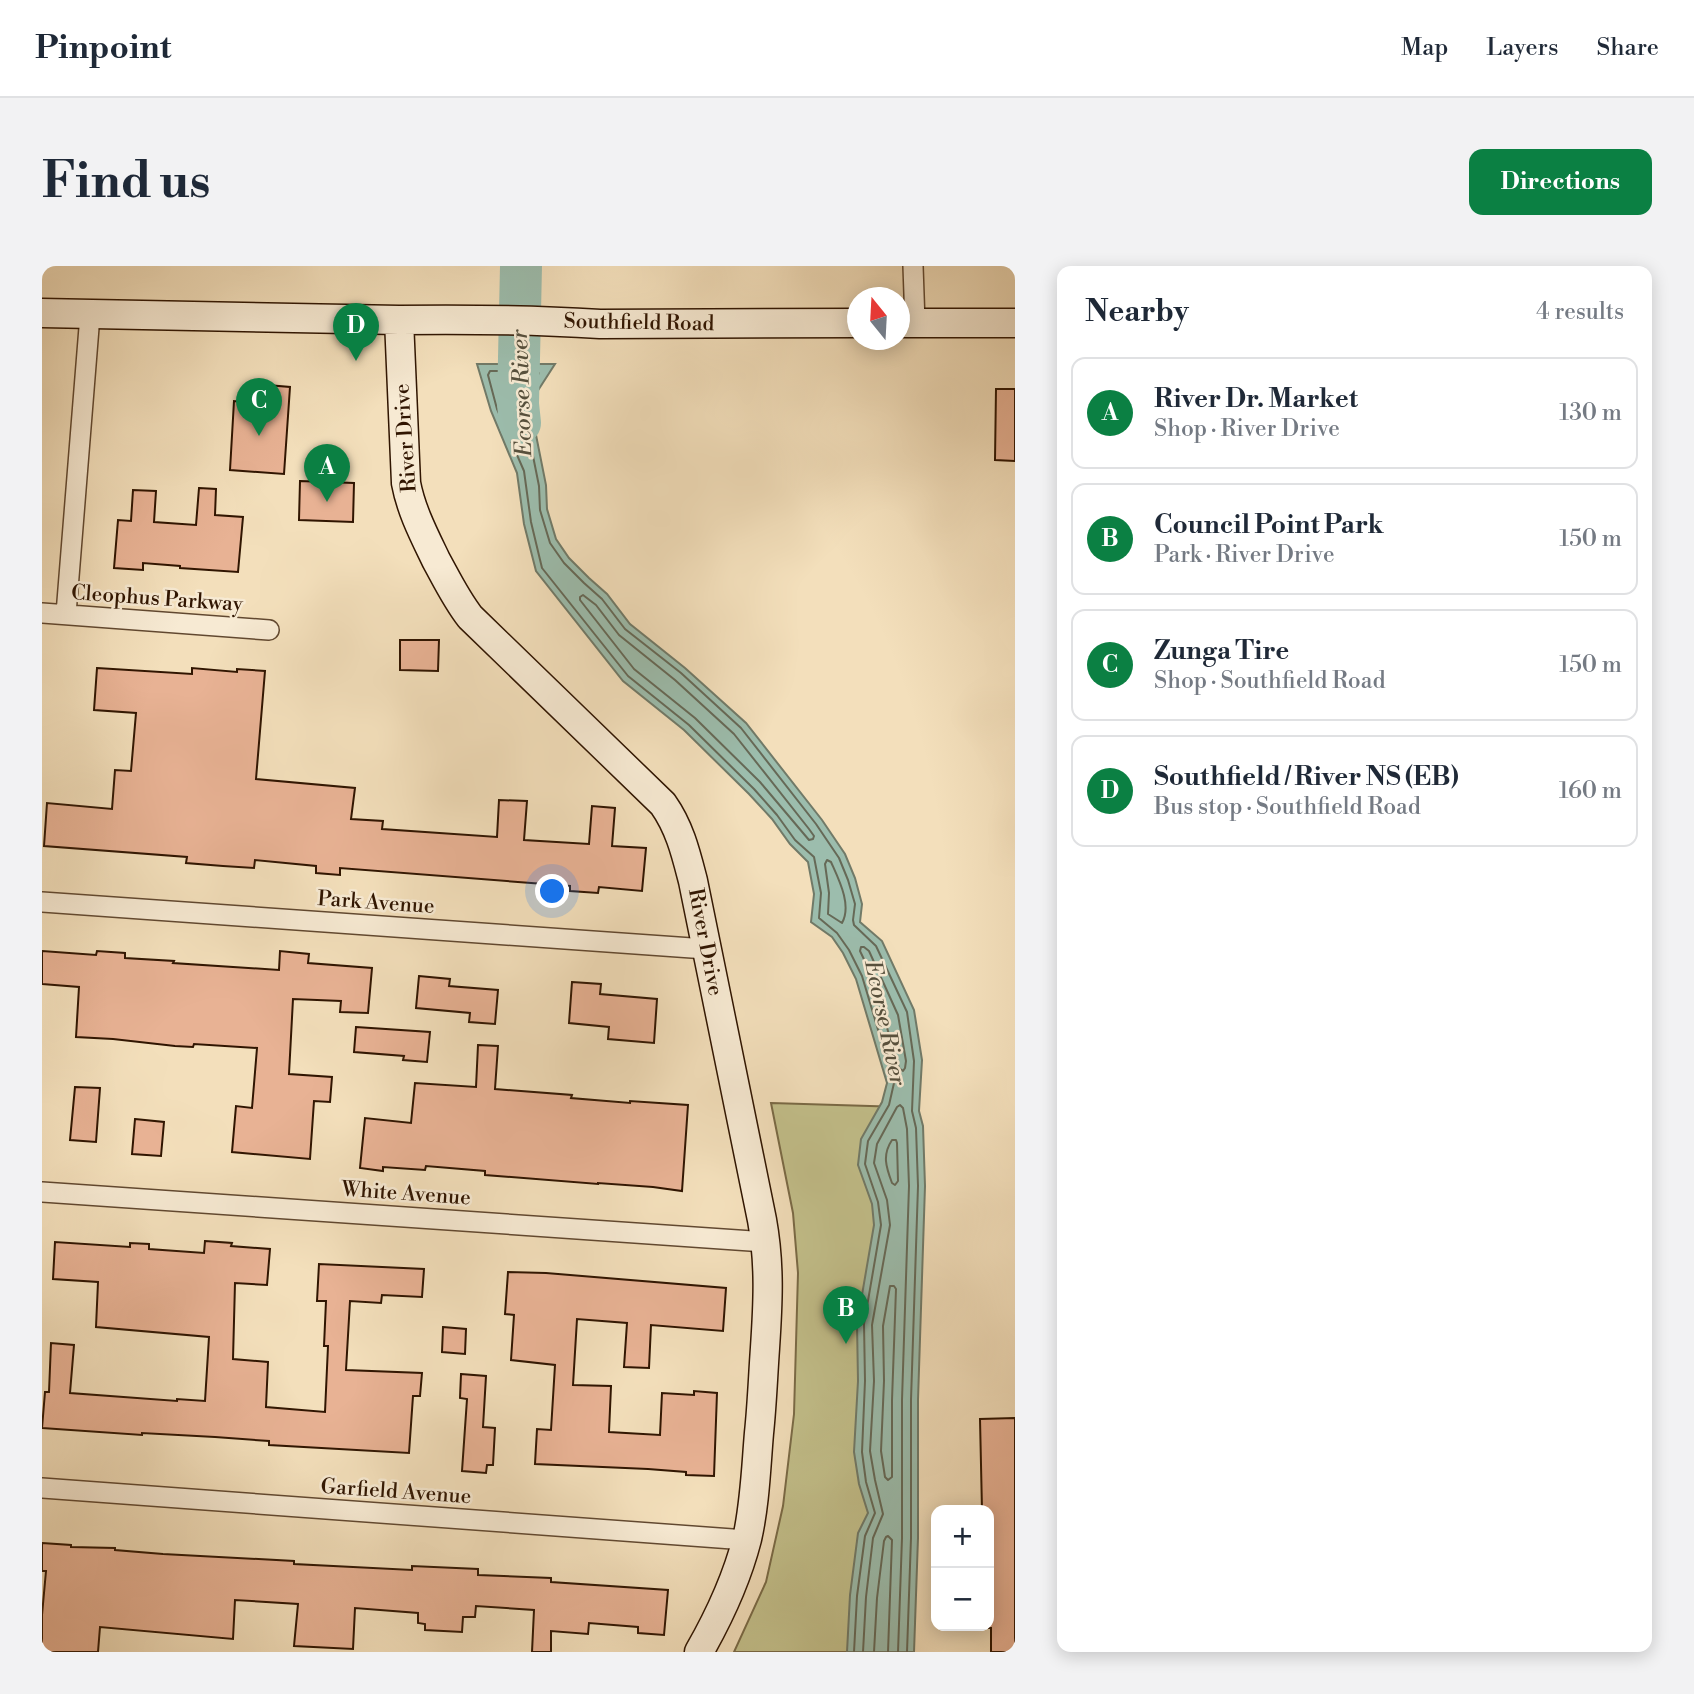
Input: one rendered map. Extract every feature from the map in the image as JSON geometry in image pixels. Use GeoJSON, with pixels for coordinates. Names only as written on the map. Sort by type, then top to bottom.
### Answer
{"type":"FeatureCollection","features":[{"type":"Feature","properties":{"kind":"street"},"geometry":{"type":"LineString","coordinates":[[910,294],[913,266]]}},
{"type":"Feature","properties":{"kind":"street","name":"Southfield Road"},"geometry":{"type":"LineString","coordinates":[[42,313],[600,324],[847,323]]}},
{"type":"Feature","properties":{"kind":"street"},"geometry":{"type":"LineString","coordinates":[[65,614],[90,315]]}},
{"type":"Feature","properties":{"kind":"street","name":"River Drive"},"geometry":{"type":"LineString","coordinates":[[399,320],[406,483],[425,538],[457,600],[470,617],[663,804],[673,818],[687,858],[766,1242],[769,1287],[761,1412],[752,1507],[746,1540],[734,1580],[699,1652]]}},
{"type":"Feature","properties":{"kind":"street"},"geometry":{"type":"LineString","coordinates":[[910,323],[1015,323]]}},
{"type":"Feature","properties":{"kind":"street","name":"Cleophus Parkway"},"geometry":{"type":"LineString","coordinates":[[42,613],[269,630]]}},
{"type":"Feature","properties":{"kind":"street","name":"Park Avenue"},"geometry":{"type":"LineString","coordinates":[[42,902],[706,949]]}},
{"type":"Feature","properties":{"kind":"street","name":"White Avenue"},"geometry":{"type":"LineString","coordinates":[[42,1192],[766,1242]]}},
{"type":"Feature","properties":{"kind":"street","name":"Garfield Avenue"},"geometry":{"type":"LineString","coordinates":[[42,1488],[746,1540]]}},
{"type":"Feature","properties":{"kind":"shaded area"},"geometry":{"type":"Polygon","coordinates":[[[771,1103],[902,1107],[888,1652],[734,1652],[766,1582],[783,1506],[794,1414],[798,1273],[793,1213],[771,1103]]]}},
{"type":"Feature","properties":{"kind":"water"},"geometry":{"type":"Polygon","coordinates":[[[477,364],[555,364],[537,392],[535,430],[546,485],[547,509],[556,539],[569,558],[607,594],[630,624],[685,668],[746,723],[822,820],[845,854],[855,878],[862,904],[860,922],[882,941],[914,1010],[922,1060],[919,1111],[923,1126],[925,1186],[914,1652],[847,1652],[850,1595],[858,1533],[868,1513],[859,1484],[854,1452],[858,1381],[857,1324],[874,1225],[872,1204],[858,1165],[861,1139],[882,1102],[887,1083],[856,979],[832,937],[811,922],[814,894],[808,862],[749,794],[684,730],[623,681],[536,571],[524,524],[517,473],[491,411],[477,364]]]}},
{"type":"Feature","properties":{"kind":"building"},"geometry":{"type":"Polygon","coordinates":[[[255,384],[290,387],[284,474],[230,470],[234,401],[253,403],[255,384]]]}},
{"type":"Feature","properties":{"kind":"building"},"geometry":{"type":"Polygon","coordinates":[[[996,389],[1015,389],[1015,461],[995,460],[996,389]]]}},
{"type":"Feature","properties":{"kind":"building"},"geometry":{"type":"Polygon","coordinates":[[[300,481],[354,483],[353,522],[299,520],[300,481]]]}},
{"type":"Feature","properties":{"kind":"building"},"geometry":{"type":"Polygon","coordinates":[[[199,488],[216,489],[215,515],[243,517],[238,572],[143,563],[143,570],[114,568],[118,520],[131,521],[133,490],[156,491],[154,522],[196,525],[199,488]]]}},
{"type":"Feature","properties":{"kind":"building"},"geometry":{"type":"Polygon","coordinates":[[[400,640],[439,640],[438,671],[400,670],[400,640]]]}},
{"type":"Feature","properties":{"kind":"building"},"geometry":{"type":"Polygon","coordinates":[[[97,668],[192,674],[192,668],[237,672],[237,669],[265,671],[256,779],[355,788],[351,819],[383,821],[382,829],[497,837],[499,800],[527,801],[524,840],[589,844],[592,806],[615,808],[612,846],[646,848],[642,891],[599,887],[598,893],[570,891],[570,886],[340,868],[340,875],[316,873],[316,866],[255,860],[254,868],[223,866],[186,863],[187,857],[44,846],[47,803],[112,809],[115,770],[131,771],[136,713],[94,710],[97,668]]]}},
{"type":"Feature","properties":{"kind":"building"},"geometry":{"type":"Polygon","coordinates":[[[42,951],[96,955],[97,951],[125,953],[125,958],[279,970],[280,951],[309,954],[308,963],[372,968],[368,1013],[340,1012],[341,1001],[293,999],[289,1074],[332,1077],[330,1102],[314,1101],[310,1159],[232,1152],[236,1106],[252,1108],[257,1048],[194,1044],[193,1047],[175,1046],[76,1037],[79,987],[42,984],[42,951]]]}},
{"type":"Feature","properties":{"kind":"building"},"geometry":{"type":"Polygon","coordinates":[[[419,976],[450,979],[449,986],[498,990],[495,1024],[469,1022],[470,1013],[416,1008],[419,976]]]}},
{"type":"Feature","properties":{"kind":"building"},"geometry":{"type":"Polygon","coordinates":[[[572,982],[601,984],[600,994],[657,999],[654,1043],[608,1039],[609,1027],[569,1023],[572,982]]]}},
{"type":"Feature","properties":{"kind":"building"},"geometry":{"type":"Polygon","coordinates":[[[356,1027],[430,1032],[427,1062],[403,1060],[404,1056],[354,1052],[356,1027]]]}},
{"type":"Feature","properties":{"kind":"building"},"geometry":{"type":"Polygon","coordinates":[[[478,1045],[498,1046],[495,1089],[630,1103],[688,1105],[682,1191],[485,1175],[485,1171],[426,1166],[425,1170],[383,1167],[383,1171],[360,1168],[365,1118],[411,1123],[415,1083],[476,1087],[478,1045]]]}},
{"type":"Feature","properties":{"kind":"building"},"geometry":{"type":"Polygon","coordinates":[[[75,1087],[100,1088],[96,1142],[70,1140],[75,1087]]]}},
{"type":"Feature","properties":{"kind":"building"},"geometry":{"type":"Polygon","coordinates":[[[135,1119],[164,1122],[161,1156],[132,1154],[135,1119]]]}},
{"type":"Feature","properties":{"kind":"building"},"geometry":{"type":"Polygon","coordinates":[[[205,1241],[270,1249],[267,1285],[235,1283],[233,1359],[268,1362],[266,1407],[325,1412],[328,1346],[324,1346],[326,1301],[317,1301],[319,1264],[424,1269],[422,1297],[382,1295],[381,1303],[350,1301],[346,1370],[422,1373],[420,1396],[413,1396],[409,1453],[269,1445],[269,1441],[215,1437],[42,1428],[45,1392],[49,1392],[51,1343],[74,1345],[70,1393],[205,1401],[209,1337],[96,1327],[98,1282],[53,1279],[55,1242],[130,1247],[130,1243],[149,1244],[149,1249],[204,1253],[205,1241]]]}},
{"type":"Feature","properties":{"kind":"building"},"geometry":{"type":"Polygon","coordinates":[[[508,1272],[726,1288],[723,1331],[651,1325],[649,1368],[624,1367],[627,1323],[577,1319],[573,1385],[611,1386],[609,1432],[660,1435],[662,1393],[717,1393],[714,1476],[648,1469],[535,1464],[537,1429],[551,1430],[555,1365],[511,1360],[514,1315],[505,1314],[508,1272]]]}},
{"type":"Feature","properties":{"kind":"building"},"geometry":{"type":"Polygon","coordinates":[[[443,1327],[466,1329],[465,1354],[442,1352],[443,1327]]]}},
{"type":"Feature","properties":{"kind":"building"},"geometry":{"type":"Polygon","coordinates":[[[461,1374],[486,1376],[483,1427],[495,1428],[493,1465],[487,1465],[486,1473],[462,1471],[467,1399],[460,1398],[461,1374]]]}},
{"type":"Feature","properties":{"kind":"building"},"geometry":{"type":"Polygon","coordinates":[[[1015,1418],[1015,1652],[991,1652],[991,1631],[994,1631],[994,1505],[982,1505],[980,1419],[1015,1418]]]}},
{"type":"Feature","properties":{"kind":"building"},"geometry":{"type":"Polygon","coordinates":[[[42,1543],[163,1554],[294,1561],[294,1564],[412,1570],[412,1566],[478,1569],[478,1575],[551,1578],[551,1582],[668,1590],[664,1635],[638,1633],[638,1627],[589,1623],[588,1634],[551,1631],[551,1652],[532,1652],[534,1610],[476,1606],[475,1617],[463,1617],[462,1632],[425,1630],[425,1624],[418,1623],[418,1613],[355,1608],[353,1649],[294,1646],[298,1604],[235,1600],[233,1639],[100,1627],[98,1652],[42,1652],[46,1571],[42,1571],[42,1543]]]}},
{"type":"Feature","properties":{"kind":"waterway","name":"Ecorse River"},"geometry":{"type":"LineString","coordinates":[[520,423],[518,404],[521,266]]}},
{"type":"Feature","properties":{"kind":"place","name":"Southfield / River NS (EB)"},"geometry":{"type":"Point","coordinates":[356,361]}},
{"type":"Feature","properties":{"kind":"place","name":"Zunga Tire"},"geometry":{"type":"Point","coordinates":[259,436]}},
{"type":"Feature","properties":{"kind":"place","name":"River Dr. Market"},"geometry":{"type":"Point","coordinates":[327,502]}},
{"type":"Feature","properties":{"kind":"place","name":"Council Point Park"},"geometry":{"type":"Point","coordinates":[846,1344]}}]}
